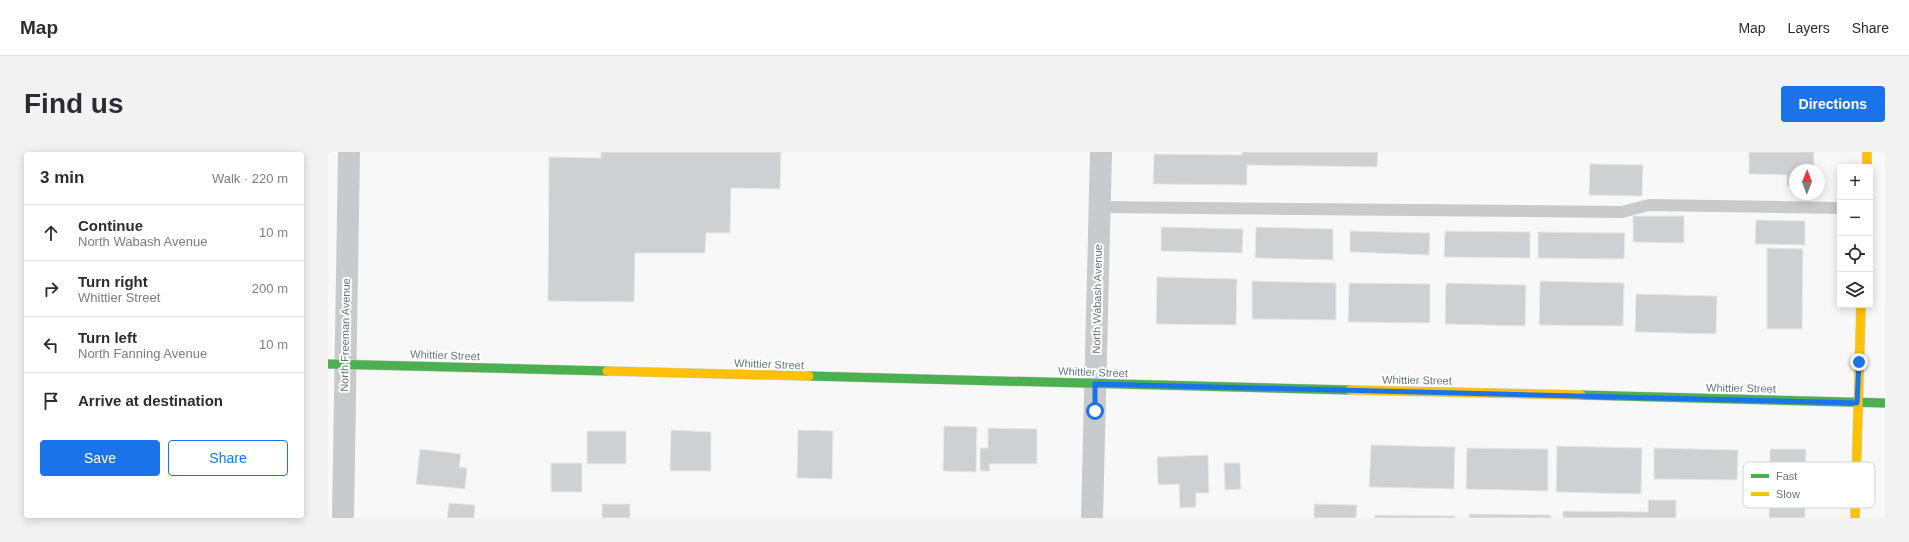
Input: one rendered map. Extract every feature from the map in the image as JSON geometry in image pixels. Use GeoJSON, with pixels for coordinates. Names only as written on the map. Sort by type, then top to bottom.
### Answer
{"type":"FeatureCollection","features":[{"type":"Feature","properties":{"kind":"street","name":"North Freeman Avenue"},"geometry":{"type":"LineString","coordinates":[[342,518],[337,364],[349,152]]}},
{"type":"Feature","properties":{"kind":"street","name":"North Wabash Avenue"},"geometry":{"type":"LineString","coordinates":[[1092,518],[1101,152]]}},
{"type":"Feature","properties":{"kind":"street"},"geometry":{"type":"LineString","coordinates":[[1867,152],[1867,164]]}},
{"type":"Feature","properties":{"kind":"street"},"geometry":{"type":"LineString","coordinates":[[1856,462],[1861,308]]}},
{"type":"Feature","properties":{"kind":"street","name":"Whittier Street"},"geometry":{"type":"LineString","coordinates":[[337,364],[1885,403]]}},
{"type":"Feature","properties":{"kind":"street"},"geometry":{"type":"LineString","coordinates":[[1855,508],[1855,518]]}},
{"type":"Feature","properties":{"kind":"lane"},"geometry":{"type":"LineString","coordinates":[[1099,207],[1622,212],[1649,205],[1837,208]]}},
{"type":"Feature","properties":{"kind":"building"},"geometry":{"type":"Polygon","coordinates":[[[601,152],[781,152],[780,189],[731,188],[730,233],[706,233],[705,253],[635,253],[634,302],[548,301],[549,157],[601,158],[601,152]]]}},
{"type":"Feature","properties":{"kind":"building"},"geometry":{"type":"Polygon","coordinates":[[[1242,152],[1378,152],[1377,167],[1247,165],[1247,185],[1153,184],[1154,154],[1242,155],[1242,152]]]}},
{"type":"Feature","properties":{"kind":"building"},"geometry":{"type":"Polygon","coordinates":[[[1749,152],[1814,152],[1814,164],[1789,164],[1789,186],[1787,186],[1787,175],[1749,174],[1749,152]]]}},
{"type":"Feature","properties":{"kind":"building"},"geometry":{"type":"Polygon","coordinates":[[[1590,164],[1643,165],[1642,196],[1589,195],[1590,164]]]}},
{"type":"Feature","properties":{"kind":"building"},"geometry":{"type":"Polygon","coordinates":[[[1633,216],[1684,216],[1684,243],[1633,242],[1633,216]]]}},
{"type":"Feature","properties":{"kind":"building"},"geometry":{"type":"Polygon","coordinates":[[[1756,220],[1805,221],[1805,245],[1755,244],[1756,220]]]}},
{"type":"Feature","properties":{"kind":"building"},"geometry":{"type":"Polygon","coordinates":[[[1161,227],[1243,229],[1242,253],[1161,251],[1161,227]]]}},
{"type":"Feature","properties":{"kind":"building"},"geometry":{"type":"Polygon","coordinates":[[[1256,227],[1333,229],[1333,260],[1255,258],[1256,227]]]}},
{"type":"Feature","properties":{"kind":"building"},"geometry":{"type":"Polygon","coordinates":[[[1350,231],[1430,233],[1429,255],[1350,252],[1350,231]]]}},
{"type":"Feature","properties":{"kind":"building"},"geometry":{"type":"Polygon","coordinates":[[[1445,231],[1530,232],[1530,258],[1444,257],[1445,231]]]}},
{"type":"Feature","properties":{"kind":"building"},"geometry":{"type":"Polygon","coordinates":[[[1538,232],[1625,233],[1624,259],[1538,258],[1538,232]]]}},
{"type":"Feature","properties":{"kind":"building"},"geometry":{"type":"Polygon","coordinates":[[[1767,248],[1803,249],[1802,329],[1767,329],[1767,248]]]}},
{"type":"Feature","properties":{"kind":"building"},"geometry":{"type":"Polygon","coordinates":[[[1157,277],[1237,279],[1236,325],[1156,324],[1157,277]]]}},
{"type":"Feature","properties":{"kind":"building"},"geometry":{"type":"Polygon","coordinates":[[[1252,281],[1336,283],[1336,320],[1252,319],[1252,281]]]}},
{"type":"Feature","properties":{"kind":"building"},"geometry":{"type":"Polygon","coordinates":[[[1540,281],[1624,283],[1623,326],[1539,325],[1540,281]]]}},
{"type":"Feature","properties":{"kind":"building"},"geometry":{"type":"Polygon","coordinates":[[[1349,283],[1430,284],[1430,323],[1348,322],[1349,283]]]}},
{"type":"Feature","properties":{"kind":"building"},"geometry":{"type":"Polygon","coordinates":[[[1446,283],[1526,285],[1525,326],[1445,324],[1446,283]]]}},
{"type":"Feature","properties":{"kind":"building"},"geometry":{"type":"Polygon","coordinates":[[[1636,294],[1717,296],[1716,334],[1635,332],[1636,294]]]}},
{"type":"Feature","properties":{"kind":"building"},"geometry":{"type":"Polygon","coordinates":[[[944,426],[977,427],[976,472],[943,471],[944,426]]]}},
{"type":"Feature","properties":{"kind":"building"},"geometry":{"type":"Polygon","coordinates":[[[988,428],[1037,429],[1037,464],[989,464],[990,471],[980,471],[980,448],[988,448],[988,428]]]}},
{"type":"Feature","properties":{"kind":"building"},"geometry":{"type":"Polygon","coordinates":[[[671,430],[711,432],[711,471],[670,471],[671,430]]]}},
{"type":"Feature","properties":{"kind":"building"},"geometry":{"type":"Polygon","coordinates":[[[798,430],[833,431],[832,479],[797,478],[798,430]]]}},
{"type":"Feature","properties":{"kind":"building"},"geometry":{"type":"Polygon","coordinates":[[[587,431],[626,431],[626,464],[587,464],[587,431]]]}},
{"type":"Feature","properties":{"kind":"building"},"geometry":{"type":"Polygon","coordinates":[[[1371,445],[1455,447],[1454,489],[1369,487],[1371,445]]]}},
{"type":"Feature","properties":{"kind":"building"},"geometry":{"type":"Polygon","coordinates":[[[1557,446],[1642,448],[1641,494],[1556,492],[1557,446]]]}},
{"type":"Feature","properties":{"kind":"building"},"geometry":{"type":"Polygon","coordinates":[[[1467,448],[1548,449],[1548,491],[1466,489],[1467,448]]]}},
{"type":"Feature","properties":{"kind":"building"},"geometry":{"type":"Polygon","coordinates":[[[1654,448],[1738,450],[1737,480],[1654,479],[1654,448]]]}},
{"type":"Feature","properties":{"kind":"building"},"geometry":{"type":"Polygon","coordinates":[[[420,449],[461,454],[459,467],[467,468],[465,489],[416,484],[420,449]]]}},
{"type":"Feature","properties":{"kind":"building"},"geometry":{"type":"Polygon","coordinates":[[[1770,449],[1806,449],[1806,462],[1770,462],[1770,449]]]}},
{"type":"Feature","properties":{"kind":"building"},"geometry":{"type":"Polygon","coordinates":[[[1208,455],[1209,493],[1196,493],[1196,507],[1180,508],[1179,484],[1158,485],[1157,457],[1208,455]]]}},
{"type":"Feature","properties":{"kind":"building"},"geometry":{"type":"Polygon","coordinates":[[[551,463],[582,463],[582,492],[551,492],[551,463]]]}},
{"type":"Feature","properties":{"kind":"building"},"geometry":{"type":"Polygon","coordinates":[[[1224,463],[1240,463],[1241,489],[1225,490],[1224,463]]]}},
{"type":"Feature","properties":{"kind":"building"},"geometry":{"type":"Polygon","coordinates":[[[1648,500],[1676,500],[1676,518],[1563,518],[1563,511],[1648,512],[1648,500]]]}},
{"type":"Feature","properties":{"kind":"building"},"geometry":{"type":"Polygon","coordinates":[[[449,503],[475,505],[474,518],[447,518],[449,503]]]}},
{"type":"Feature","properties":{"kind":"building"},"geometry":{"type":"Polygon","coordinates":[[[602,504],[630,504],[630,518],[602,518],[602,504]]]}},
{"type":"Feature","properties":{"kind":"building"},"geometry":{"type":"Polygon","coordinates":[[[1314,504],[1357,505],[1356,518],[1314,518],[1314,504]]]}},
{"type":"Feature","properties":{"kind":"building"},"geometry":{"type":"Polygon","coordinates":[[[1769,508],[1805,508],[1805,518],[1769,518],[1769,508]]]}},
{"type":"Feature","properties":{"kind":"building"},"geometry":{"type":"Polygon","coordinates":[[[1469,514],[1551,515],[1551,518],[1469,518],[1469,514]]]}},
{"type":"Feature","properties":{"kind":"building"},"geometry":{"type":"Polygon","coordinates":[[[1375,515],[1455,516],[1455,518],[1374,518],[1375,515]]]}},
{"type":"Feature","properties":{"kind":"traffic: fast"},"geometry":{"type":"LineString","coordinates":[[328,364],[607,371]]}},
{"type":"Feature","properties":{"kind":"traffic: fast"},"geometry":{"type":"LineString","coordinates":[[809,376],[1350,390]]}},
{"type":"Feature","properties":{"kind":"traffic: fast"},"geometry":{"type":"LineString","coordinates":[[1581,395],[1885,403]]}},
{"type":"Feature","properties":{"kind":"traffic: slow"},"geometry":{"type":"LineString","coordinates":[[1867,152],[1867,164]]}},
{"type":"Feature","properties":{"kind":"traffic: slow"},"geometry":{"type":"LineString","coordinates":[[1857,462],[1861,308]]}},
{"type":"Feature","properties":{"kind":"traffic: slow"},"geometry":{"type":"LineString","coordinates":[[607,371],[809,376]]}},
{"type":"Feature","properties":{"kind":"traffic: slow"},"geometry":{"type":"LineString","coordinates":[[1350,390],[1581,395]]}},
{"type":"Feature","properties":{"kind":"traffic: slow"},"geometry":{"type":"LineString","coordinates":[[1855,508],[1855,518]]}},
{"type":"Feature","properties":{"kind":"route"},"geometry":{"type":"LineString","coordinates":[[1095,411],[1095,384],[1857,403],[1859,362]]}}]}
